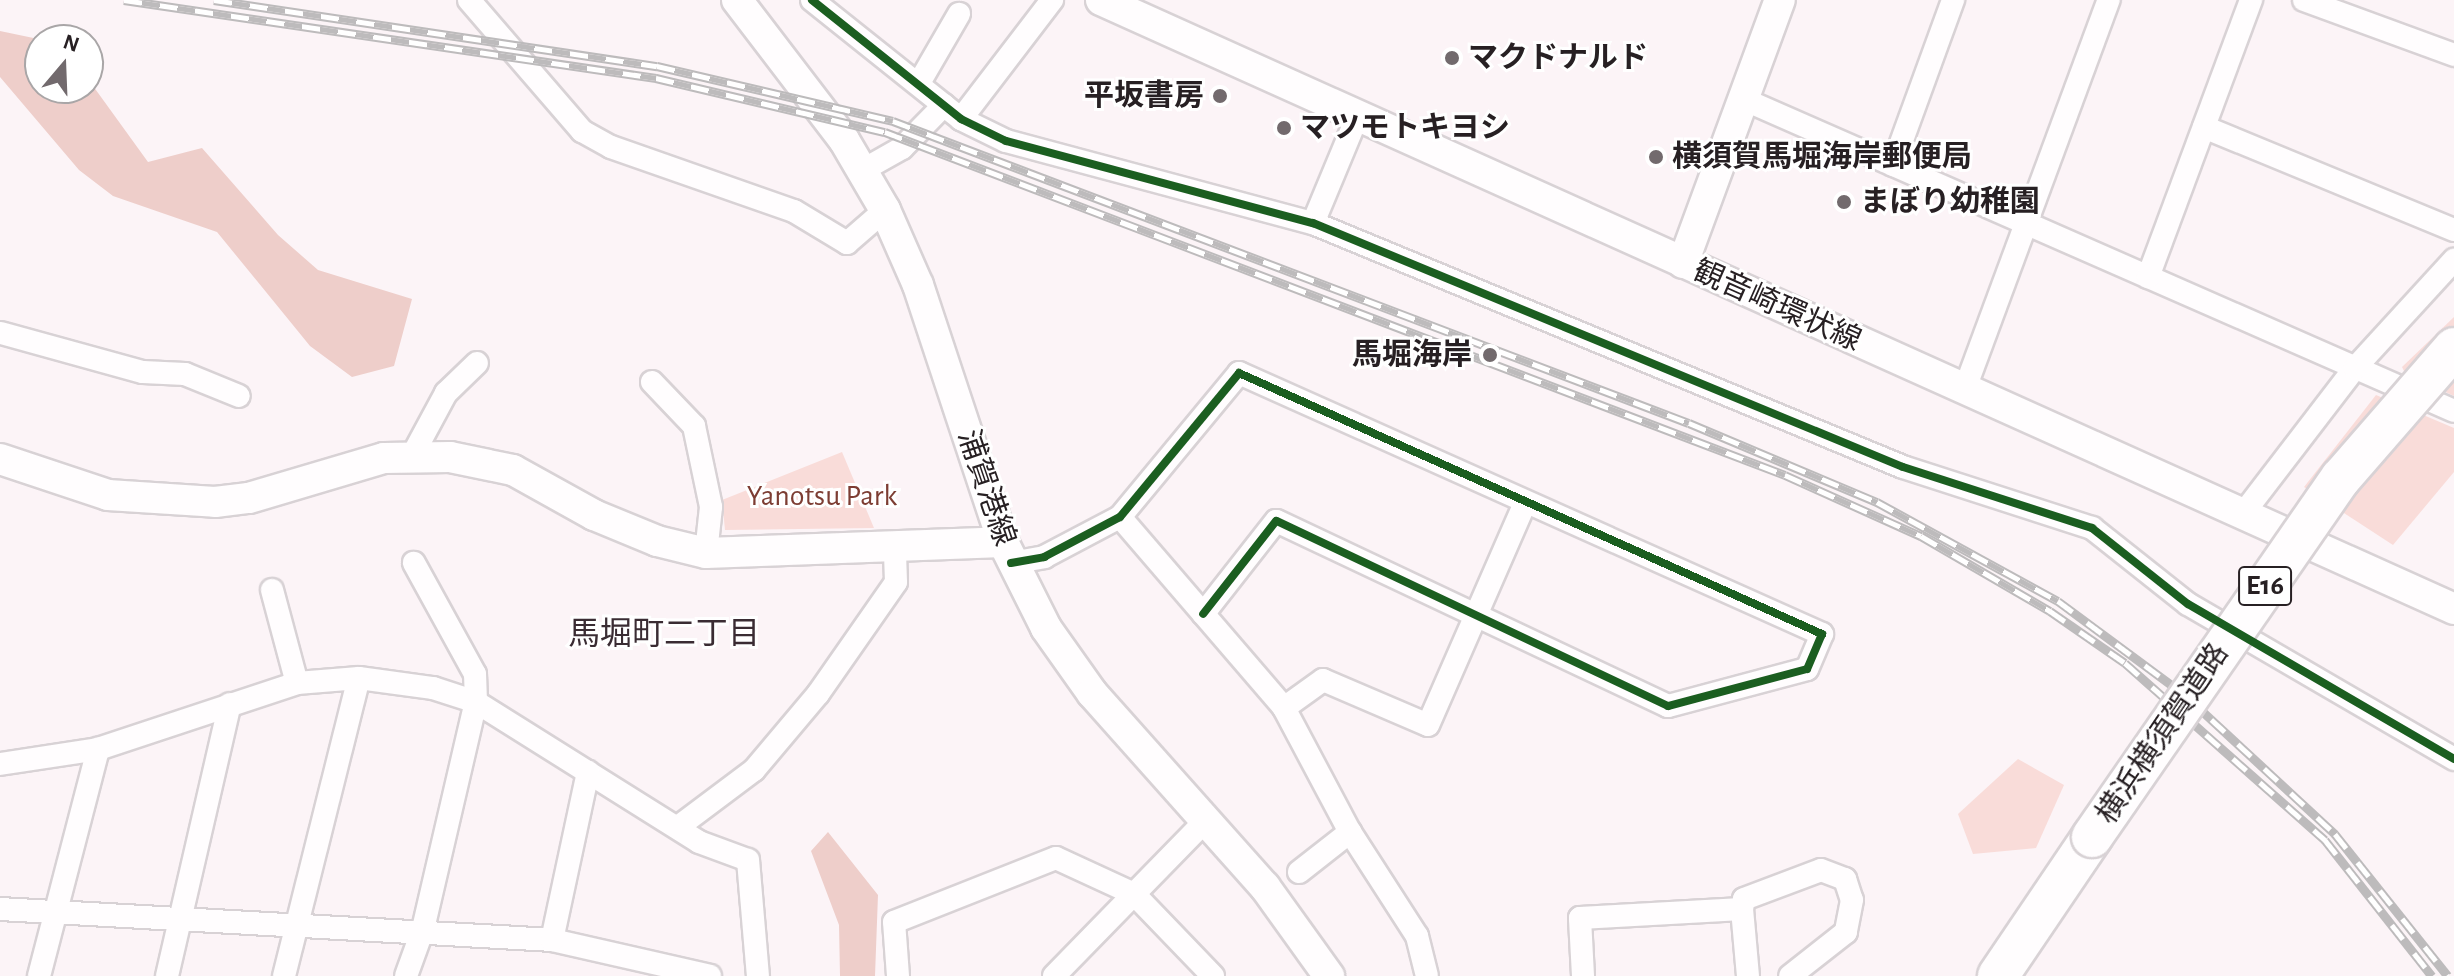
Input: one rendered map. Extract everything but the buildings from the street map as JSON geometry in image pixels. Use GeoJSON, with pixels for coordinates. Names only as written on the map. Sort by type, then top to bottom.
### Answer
{"type":"FeatureCollection","features":[{"type":"Feature","properties":{"kind":"highway","name":"横浜横須賀道路"},"geometry":{"type":"LineString","coordinates":[[2015,976],[2099,840],[2341,478],[2454,348]]}},
{"type":"Feature","properties":{"kind":"highway","name":"横浜横須賀道路"},"geometry":{"type":"LineString","coordinates":[[1998,976],[2351,489],[2454,368]]}},
{"type":"Feature","properties":{"kind":"main road","name":"浦賀港線"},"geometry":{"type":"LineString","coordinates":[[737,0],[796,73],[863,170],[885,210],[918,285],[1007,553],[1046,628],[1092,693],[1207,819],[1300,931],[1329,976]]}},
{"type":"Feature","properties":{"kind":"main road","name":"観音崎環状線"},"geometry":{"type":"LineString","coordinates":[[1101,0],[2454,609]]}},
{"type":"Feature","properties":{"kind":"main road"},"geometry":{"type":"LineString","coordinates":[[1683,263],[1780,0]]}},
{"type":"Feature","properties":{"kind":"main road"},"geometry":{"type":"LineString","coordinates":[[0,459],[108,495],[215,502],[249,498],[384,458],[450,457],[513,470],[594,515],[657,541],[706,553],[895,548],[1007,553]]}},
{"type":"Feature","properties":{"kind":"street"},"geometry":{"type":"LineString","coordinates":[[469,0],[582,131],[611,147],[794,211],[847,243],[885,210]]}},
{"type":"Feature","properties":{"kind":"street"},"geometry":{"type":"LineString","coordinates":[[812,0],[952,112],[1006,141],[1313,223],[1903,467],[2092,528],[2188,604],[2454,759]]}},
{"type":"Feature","properties":{"kind":"street"},"geometry":{"type":"LineString","coordinates":[[863,170],[902,148],[952,112],[1052,0]]}},
{"type":"Feature","properties":{"kind":"street"},"geometry":{"type":"LineString","coordinates":[[1893,165],[1953,0]]}},
{"type":"Feature","properties":{"kind":"street"},"geometry":{"type":"LineString","coordinates":[[1964,391],[2109,0]]}},
{"type":"Feature","properties":{"kind":"street"},"geometry":{"type":"LineString","coordinates":[[2148,277],[2251,0]]}},
{"type":"Feature","properties":{"kind":"street"},"geometry":{"type":"LineString","coordinates":[[2304,0],[2454,55]]}},
{"type":"Feature","properties":{"kind":"street"},"geometry":{"type":"LineString","coordinates":[[919,83],[959,14]]}},
{"type":"Feature","properties":{"kind":"street"},"geometry":{"type":"LineString","coordinates":[[1743,99],[2454,411]]}},
{"type":"Feature","properties":{"kind":"street"},"geometry":{"type":"LineString","coordinates":[[1313,223],[1358,115]]}},
{"type":"Feature","properties":{"kind":"street"},"geometry":{"type":"LineString","coordinates":[[2204,127],[2454,230]]}},
{"type":"Feature","properties":{"kind":"street"},"geometry":{"type":"LineString","coordinates":[[2242,515],[2355,368],[2454,260]]}},
{"type":"Feature","properties":{"kind":"street"},"geometry":{"type":"LineString","coordinates":[[0,322],[0,334],[128,369],[185,374],[239,396]]}},
{"type":"Feature","properties":{"kind":"street"},"geometry":{"type":"LineString","coordinates":[[411,458],[446,393],[477,363]]}},
{"type":"Feature","properties":{"kind":"street"},"geometry":{"type":"LineString","coordinates":[[1007,553],[1044,557],[1120,517],[1239,373],[1822,634],[1807,669],[1668,706],[1276,521],[1203,614]]}},
{"type":"Feature","properties":{"kind":"street"},"geometry":{"type":"LineString","coordinates":[[652,382],[694,426],[711,507],[706,553]]}},
{"type":"Feature","properties":{"kind":"street"},"geometry":{"type":"LineString","coordinates":[[1284,708],[1323,680],[1428,725],[1525,503]]}},
{"type":"Feature","properties":{"kind":"street"},"geometry":{"type":"LineString","coordinates":[[1120,517],[1284,708],[1350,832],[1417,936],[1427,976]]}},
{"type":"Feature","properties":{"kind":"street"},"geometry":{"type":"LineString","coordinates":[[678,827],[754,770],[818,694],[896,582],[895,548]]}},
{"type":"Feature","properties":{"kind":"street"},"geometry":{"type":"LineString","coordinates":[[406,976],[423,929],[476,702],[475,674],[414,563]]}},
{"type":"Feature","properties":{"kind":"street"},"geometry":{"type":"LineString","coordinates":[[272,590],[297,683]]}},
{"type":"Feature","properties":{"kind":"street"},"geometry":{"type":"LineString","coordinates":[[0,764],[98,749],[297,683],[359,678],[433,688],[476,702],[699,842],[748,860],[758,976]]}},
{"type":"Feature","properties":{"kind":"street"},"geometry":{"type":"LineString","coordinates":[[284,976],[359,678]]}},
{"type":"Feature","properties":{"kind":"street"},"geometry":{"type":"LineString","coordinates":[[167,976],[230,704]]}},
{"type":"Feature","properties":{"kind":"street"},"geometry":{"type":"LineString","coordinates":[[39,976],[98,749]]}},
{"type":"Feature","properties":{"kind":"street"},"geometry":{"type":"LineString","coordinates":[[552,940],[588,772]]}},
{"type":"Feature","properties":{"kind":"street"},"geometry":{"type":"LineString","coordinates":[[1054,976],[1207,819]]}},
{"type":"Feature","properties":{"kind":"street"},"geometry":{"type":"LineString","coordinates":[[1299,872],[1350,832]]}},
{"type":"Feature","properties":{"kind":"street"},"geometry":{"type":"LineString","coordinates":[[898,976],[894,922],[1056,858],[1134,894],[1213,976]]}},
{"type":"Feature","properties":{"kind":"street"},"geometry":{"type":"LineString","coordinates":[[1748,976],[1742,909],[1744,899],[1821,870],[1845,879],[1852,900],[1846,932],[1790,976]]}},
{"type":"Feature","properties":{"kind":"street"},"geometry":{"type":"LineString","coordinates":[[0,909],[54,915],[423,929],[552,940],[710,976]]}},
{"type":"Feature","properties":{"kind":"street"},"geometry":{"type":"LineString","coordinates":[[1583,976],[1580,918],[1742,909]]}},
{"type":"Feature","properties":{"kind":"green space"},"geometry":{"type":"Polygon","coordinates":[[[2454,317],[2454,396],[2405,373],[2402,367],[2454,317]]]}},
{"type":"Feature","properties":{"kind":"green space"},"geometry":{"type":"Polygon","coordinates":[[[2376,395],[2454,428],[2454,472],[2393,545],[2304,487],[2376,395]]]}},
{"type":"Feature","properties":{"kind":"green space","name":"Yanotsu Park"},"geometry":{"type":"Polygon","coordinates":[[[842,452],[874,528],[725,530],[722,500],[842,452]]]}},
{"type":"Feature","properties":{"kind":"green space"},"geometry":{"type":"Polygon","coordinates":[[[2018,759],[2064,785],[2036,848],[1973,854],[1958,814],[2018,759]]]}},
{"type":"Feature","properties":{"kind":"shaded area"},"geometry":{"type":"Polygon","coordinates":[[[0,31],[24,36],[24,104],[104,104],[104,101],[148,162],[202,148],[278,235],[318,270],[412,299],[394,366],[352,377],[310,346],[217,232],[113,196],[79,170],[0,77],[0,31]]]}},
{"type":"Feature","properties":{"kind":"shaded area"},"geometry":{"type":"Polygon","coordinates":[[[828,832],[878,895],[875,976],[840,976],[839,925],[811,851],[828,832]]]}},
{"type":"Feature","properties":{"kind":"railway"},"geometry":{"type":"LineString","coordinates":[[124,0],[656,78],[885,132],[1785,475],[1921,536],[2050,611],[2125,663],[2325,840],[2432,976]]}},
{"type":"Feature","properties":{"kind":"railway"},"geometry":{"type":"LineString","coordinates":[[214,0],[657,66],[893,121],[1689,423],[1877,502],[2058,601],[2185,695],[2335,834],[2448,976]]}},
{"type":"Feature","properties":{"kind":"cycle path"},"geometry":{"type":"LineString","coordinates":[[812,0],[961,119],[1006,141],[1313,223],[1903,467],[2092,528],[2188,604],[2454,759]]}},
{"type":"Feature","properties":{"kind":"cycle path"},"geometry":{"type":"LineString","coordinates":[[1011,563],[1044,557],[1120,517],[1239,373],[1822,634],[1807,669],[1668,706],[1276,521],[1203,614]]}},
{"type":"Feature","properties":{"kind":"place","name":"マクドナルド"},"geometry":{"type":"Point","coordinates":[1452,58]}},
{"type":"Feature","properties":{"kind":"place","name":"平坂書房"},"geometry":{"type":"Point","coordinates":[1220,96]}},
{"type":"Feature","properties":{"kind":"place","name":"マツモトキヨシ"},"geometry":{"type":"Point","coordinates":[1284,128]}},
{"type":"Feature","properties":{"kind":"place","name":"横須賀馬堀海岸郵便局"},"geometry":{"type":"Point","coordinates":[1656,157]}},
{"type":"Feature","properties":{"kind":"place","name":"まぼり幼稚園"},"geometry":{"type":"Point","coordinates":[1844,202]}},
{"type":"Feature","properties":{"kind":"place","name":"馬堀海岸"},"geometry":{"type":"Point","coordinates":[1490,355]}},
{"type":"Feature","properties":{"kind":"district","name":"馬堀町二丁目"},"geometry":{"type":"Point","coordinates":[664,634]}}]}
